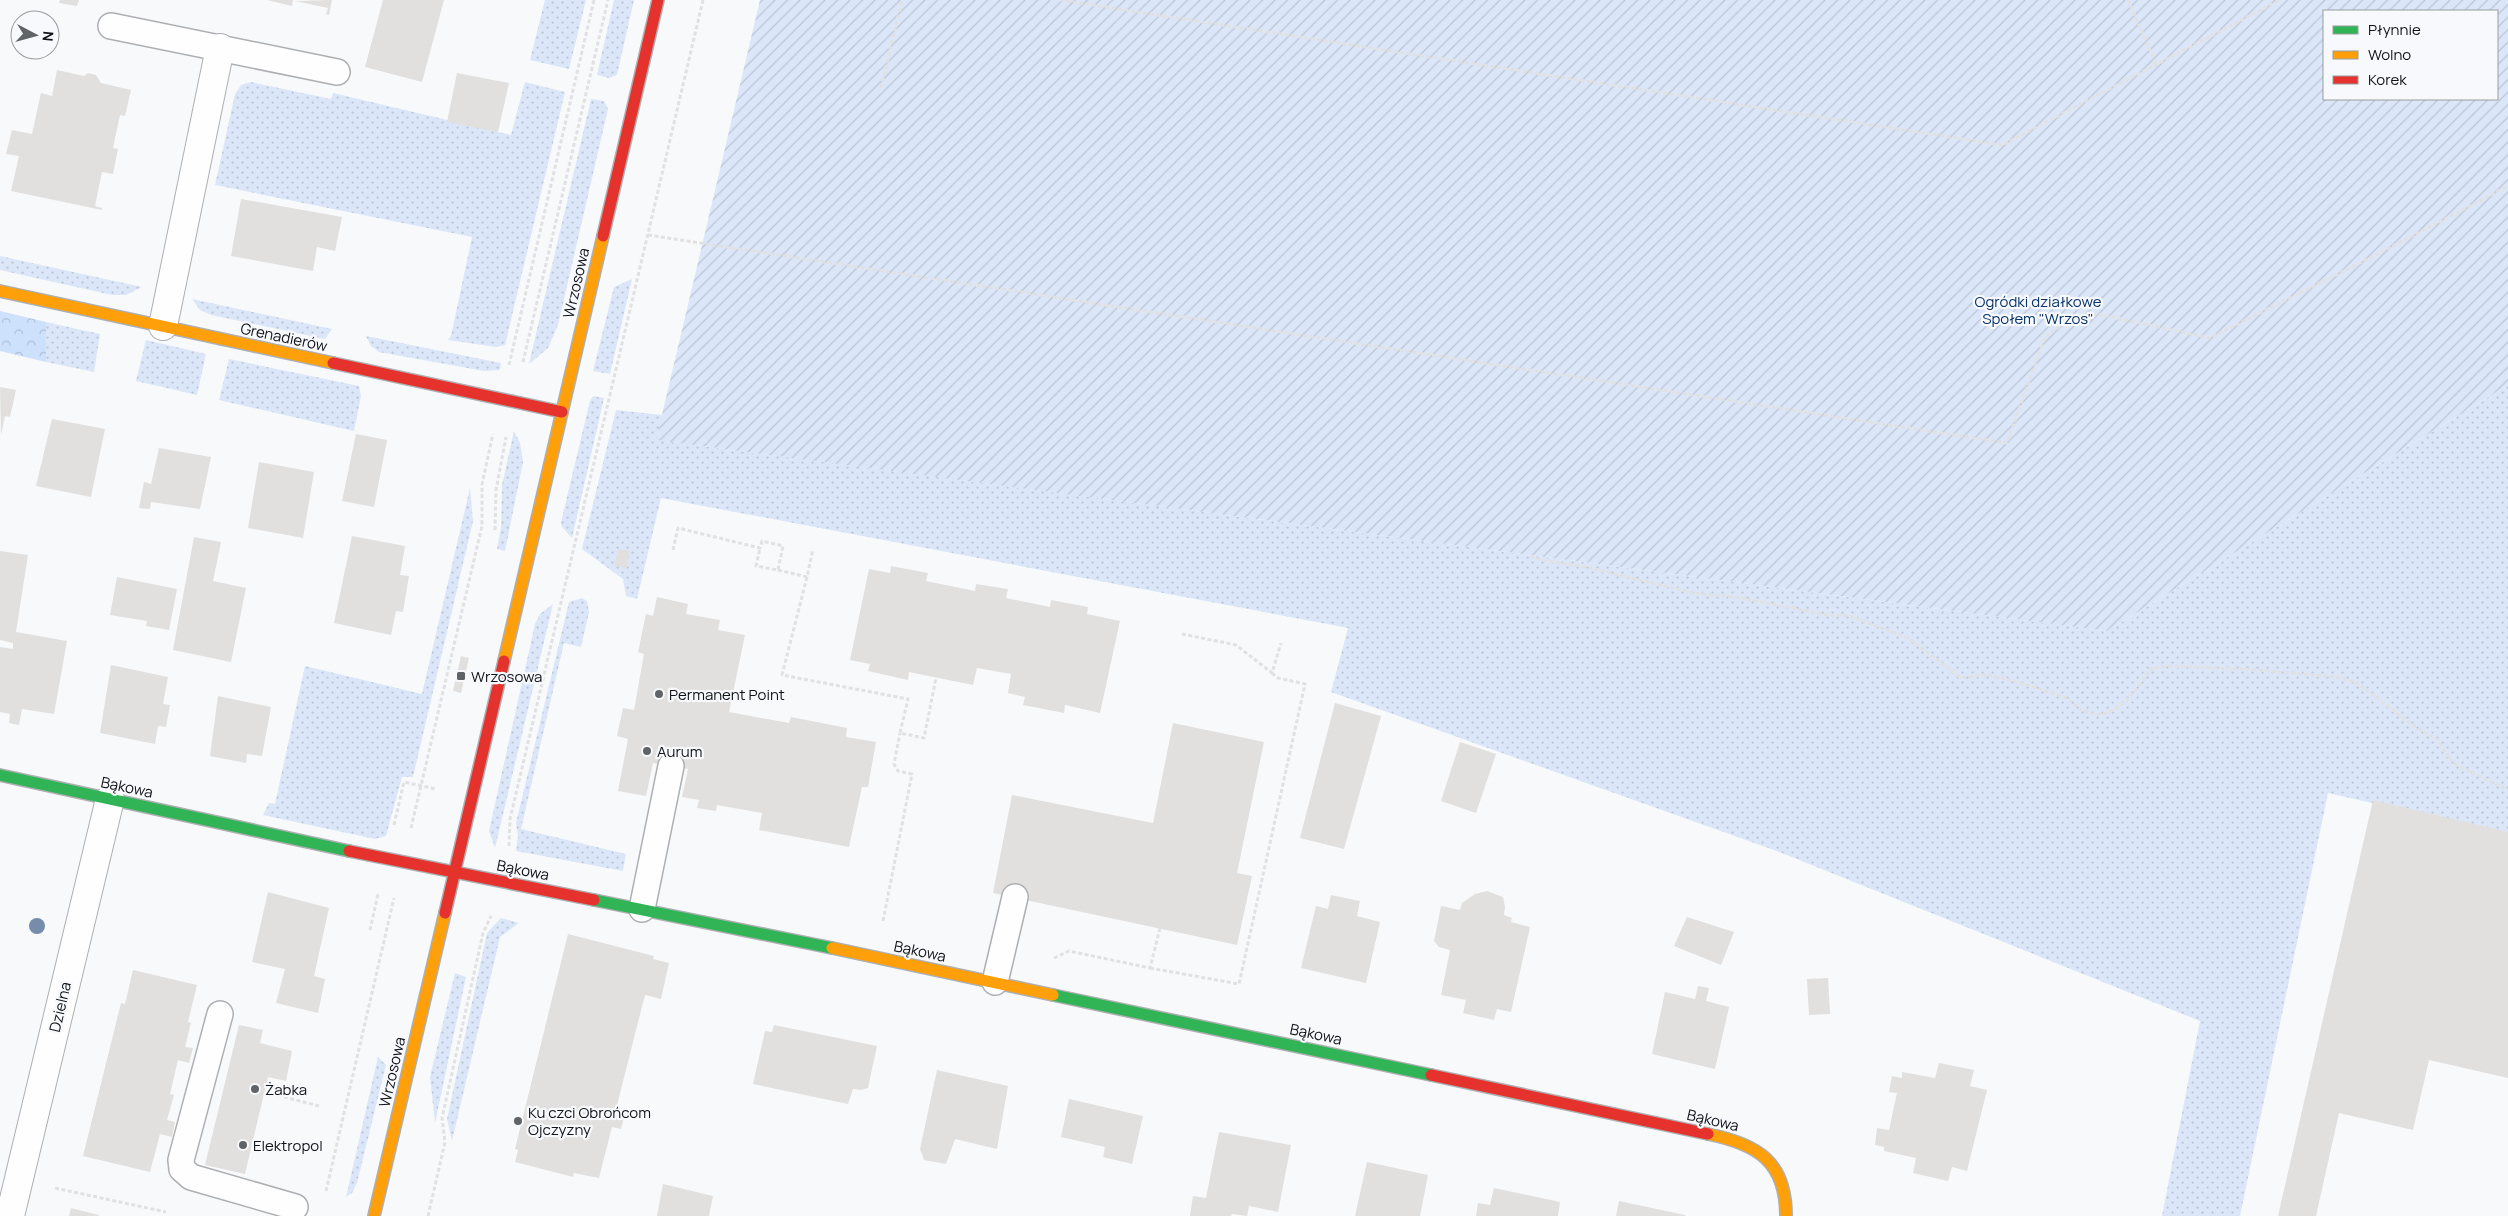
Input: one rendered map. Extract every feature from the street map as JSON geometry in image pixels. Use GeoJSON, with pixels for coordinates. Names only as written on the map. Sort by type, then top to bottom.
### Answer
{"type":"FeatureCollection","features":[{"type":"Feature","properties":{"kind":"street","name":"Wrzosowa"},"geometry":{"type":"LineString","coordinates":[[374,1216],[658,0]]}},
{"type":"Feature","properties":{"kind":"street"},"geometry":{"type":"LineString","coordinates":[[163,326],[220,48]]}},
{"type":"Feature","properties":{"kind":"street","name":"Grenadierów"},"geometry":{"type":"LineString","coordinates":[[0,291],[562,412]]}},
{"type":"Feature","properties":{"kind":"street","name":"Bąkowa"},"geometry":{"type":"LineString","coordinates":[[0,775],[386,859],[454,871],[995,982],[1732,1139],[1757,1148],[1771,1162],[1781,1183],[1786,1204],[1786,1216]]}},
{"type":"Feature","properties":{"kind":"street","name":"Dzielna"},"geometry":{"type":"LineString","coordinates":[[10,1216],[110,799]]}},
{"type":"Feature","properties":{"kind":"lane"},"geometry":{"type":"LineString","coordinates":[[111,26],[337,72]]}},
{"type":"Feature","properties":{"kind":"lane"},"geometry":{"type":"LineString","coordinates":[[642,909],[671,766]]}},
{"type":"Feature","properties":{"kind":"lane"},"geometry":{"type":"LineString","coordinates":[[995,982],[1015,897]]}},
{"type":"Feature","properties":{"kind":"lane"},"geometry":{"type":"LineString","coordinates":[[220,1014],[181,1160],[182,1169],[191,1177],[204,1182],[295,1207]]}},
{"type":"Feature","properties":{"kind":"path"},"geometry":{"type":"LineString","coordinates":[[508,369],[594,0]]}},
{"type":"Feature","properties":{"kind":"path"},"geometry":{"type":"LineString","coordinates":[[523,362],[608,0]]}},
{"type":"Feature","properties":{"kind":"path"},"geometry":{"type":"LineString","coordinates":[[508,854],[510,819],[703,0]]}},
{"type":"Feature","properties":{"kind":"path"},"geometry":{"type":"LineString","coordinates":[[881,88],[902,0]]}},
{"type":"Feature","properties":{"kind":"path"},"geometry":{"type":"LineString","coordinates":[[1060,0],[2002,144],[2280,0]]}},
{"type":"Feature","properties":{"kind":"path"},"geometry":{"type":"LineString","coordinates":[[2128,0],[2156,64]]}},
{"type":"Feature","properties":{"kind":"path"},"geometry":{"type":"LineString","coordinates":[[648,235],[2006,443],[2044,336],[2069,320],[2098,314],[2210,338],[2508,186]]}},
{"type":"Feature","properties":{"kind":"path"},"geometry":{"type":"LineString","coordinates":[[410,831],[482,526],[482,484],[494,428]]}},
{"type":"Feature","properties":{"kind":"path"},"geometry":{"type":"LineString","coordinates":[[673,550],[678,528],[760,548]]}},
{"type":"Feature","properties":{"kind":"path"},"geometry":{"type":"LineString","coordinates":[[778,570],[783,546],[762,541],[756,566],[807,577]]}},
{"type":"Feature","properties":{"kind":"path"},"geometry":{"type":"LineString","coordinates":[[813,549],[782,675],[908,699],[894,764],[898,771],[912,774],[882,923]]}},
{"type":"Feature","properties":{"kind":"path"},"geometry":{"type":"LineString","coordinates":[[1531,556],[1541,560],[1586,567],[1694,593],[1741,598],[1829,615],[1850,616],[1908,638],[1961,678],[1987,675],[2067,698],[2076,708],[2088,713],[2102,714],[2119,707],[2137,690],[2150,669],[2168,666],[2244,669],[2338,677],[2358,683],[2414,726],[2438,740],[2455,764],[2508,790]]}},
{"type":"Feature","properties":{"kind":"path"},"geometry":{"type":"LineString","coordinates":[[1050,961],[1069,951],[1239,984],[1305,684],[1278,678],[1236,645],[1182,634]]}},
{"type":"Feature","properties":{"kind":"path"},"geometry":{"type":"LineString","coordinates":[[1272,673],[1281,643]]}},
{"type":"Feature","properties":{"kind":"path"},"geometry":{"type":"LineString","coordinates":[[900,733],[924,738],[936,678]]}},
{"type":"Feature","properties":{"kind":"path"},"geometry":{"type":"LineString","coordinates":[[393,830],[404,782]]}},
{"type":"Feature","properties":{"kind":"path"},"geometry":{"type":"LineString","coordinates":[[370,930],[379,888]]}},
{"type":"Feature","properties":{"kind":"path"},"geometry":{"type":"LineString","coordinates":[[325,1194],[396,891]]}},
{"type":"Feature","properties":{"kind":"path"},"geometry":{"type":"LineString","coordinates":[[428,1216],[445,1142],[442,1118],[483,933],[493,912]]}},
{"type":"Feature","properties":{"kind":"path"},"geometry":{"type":"LineString","coordinates":[[1150,968],[1160,928]]}},
{"type":"Feature","properties":{"kind":"path"},"geometry":{"type":"LineString","coordinates":[[265,1092],[319,1106]]}},
{"type":"Feature","properties":{"kind":"path"},"geometry":{"type":"LineString","coordinates":[[54,1187],[166,1212]]}},
{"type":"Feature","properties":{"kind":"green space"},"geometry":{"type":"Polygon","coordinates":[[[545,0],[586,0],[569,69],[530,60],[545,0]]]}},
{"type":"Feature","properties":{"kind":"green space"},"geometry":{"type":"Polygon","coordinates":[[[614,0],[634,0],[617,75],[609,78],[597,75],[614,0]]]}},
{"type":"Feature","properties":{"kind":"green space","name":"Ogródki działkowe Społem \"Wrzos\""},"geometry":{"type":"Polygon","coordinates":[[[760,0],[2508,0],[2508,385],[2107,631],[656,440],[760,0]]]}},
{"type":"Feature","properties":{"kind":"green space"},"geometry":{"type":"Polygon","coordinates":[[[251,82],[331,99],[333,93],[511,135],[525,82],[565,92],[505,345],[496,347],[448,340],[451,336],[472,237],[215,185],[235,94],[241,85],[251,82]]]}},
{"type":"Feature","properties":{"kind":"green space"},"geometry":{"type":"Polygon","coordinates":[[[591,99],[604,101],[608,109],[558,325],[548,348],[529,364],[591,99]]]}},
{"type":"Feature","properties":{"kind":"green space"},"geometry":{"type":"Polygon","coordinates":[[[0,256],[142,287],[126,295],[112,295],[0,270],[0,256]]]}},
{"type":"Feature","properties":{"kind":"green space"},"geometry":{"type":"Polygon","coordinates":[[[632,279],[610,374],[593,371],[614,287],[632,279]]]}},
{"type":"Feature","properties":{"kind":"green space"},"geometry":{"type":"Polygon","coordinates":[[[192,299],[332,329],[325,339],[211,315],[200,310],[192,299]]]}},
{"type":"Feature","properties":{"kind":"green space"},"geometry":{"type":"Polygon","coordinates":[[[0,311],[46,322],[46,362],[0,351],[0,311]]]}},
{"type":"Feature","properties":{"kind":"green space"},"geometry":{"type":"Polygon","coordinates":[[[46,322],[100,334],[94,372],[46,362],[46,322]]]}},
{"type":"Feature","properties":{"kind":"green space"},"geometry":{"type":"Polygon","coordinates":[[[366,336],[501,363],[500,370],[484,371],[379,352],[371,346],[366,336]]]}},
{"type":"Feature","properties":{"kind":"green space"},"geometry":{"type":"Polygon","coordinates":[[[146,340],[206,354],[197,395],[136,381],[146,340]]]}},
{"type":"Feature","properties":{"kind":"green space"},"geometry":{"type":"Polygon","coordinates":[[[229,359],[359,386],[361,396],[354,431],[219,400],[229,359]]]}},
{"type":"Feature","properties":{"kind":"green space"},"geometry":{"type":"Polygon","coordinates":[[[2508,385],[2508,834],[2328,793],[2240,1216],[2162,1216],[2200,1021],[1774,850],[1331,692],[1348,628],[661,498],[637,599],[626,596],[623,579],[582,549],[616,410],[662,415],[657,440],[2107,631],[2508,385]]]}},
{"type":"Feature","properties":{"kind":"green space"},"geometry":{"type":"Polygon","coordinates":[[[593,396],[604,398],[572,538],[562,527],[561,522],[590,401],[593,396]]]}},
{"type":"Feature","properties":{"kind":"green space"},"geometry":{"type":"Polygon","coordinates":[[[514,431],[520,443],[523,462],[505,551],[497,549],[501,527],[502,485],[514,431]]]}},
{"type":"Feature","properties":{"kind":"green space"},"geometry":{"type":"Polygon","coordinates":[[[470,488],[473,521],[413,777],[402,777],[386,836],[375,839],[263,815],[269,803],[275,804],[305,666],[422,694],[470,488]]]}},
{"type":"Feature","properties":{"kind":"green space"},"geometry":{"type":"Polygon","coordinates":[[[582,598],[587,601],[589,612],[581,647],[564,643],[521,829],[626,854],[623,871],[516,851],[518,837],[516,823],[569,602],[582,598]]]}},
{"type":"Feature","properties":{"kind":"green space"},"geometry":{"type":"Polygon","coordinates":[[[553,604],[495,848],[489,831],[535,624],[540,614],[553,604]]]}},
{"type":"Feature","properties":{"kind":"green space"},"geometry":{"type":"Polygon","coordinates":[[[501,918],[519,923],[500,937],[452,1141],[447,1119],[487,933],[501,918]]]}},
{"type":"Feature","properties":{"kind":"green space"},"geometry":{"type":"Polygon","coordinates":[[[455,973],[466,977],[435,1123],[430,1077],[455,973]]]}},
{"type":"Feature","properties":{"kind":"green space"},"geometry":{"type":"Polygon","coordinates":[[[378,1057],[386,1065],[357,1183],[352,1193],[346,1197],[378,1057]]]}},
{"type":"Feature","properties":{"kind":"building"},"geometry":{"type":"Polygon","coordinates":[[[60,0],[79,0],[77,6],[59,3],[60,0]]]}},
{"type":"Feature","properties":{"kind":"building"},"geometry":{"type":"Polygon","coordinates":[[[267,0],[293,0],[292,6],[267,0]]]}},
{"type":"Feature","properties":{"kind":"building"},"geometry":{"type":"Polygon","coordinates":[[[332,0],[329,15],[326,14],[328,8],[295,1],[332,0]]]}},
{"type":"Feature","properties":{"kind":"building"},"geometry":{"type":"Polygon","coordinates":[[[383,0],[444,0],[422,82],[365,67],[383,0]]]}},
{"type":"Feature","properties":{"kind":"building"},"geometry":{"type":"Polygon","coordinates":[[[57,70],[84,76],[88,73],[96,75],[101,83],[131,90],[125,116],[120,115],[113,148],[118,149],[113,174],[102,172],[95,206],[102,208],[102,210],[11,191],[19,156],[6,154],[12,130],[32,134],[41,93],[52,96],[57,70]]]}},
{"type":"Feature","properties":{"kind":"building"},"geometry":{"type":"Polygon","coordinates":[[[457,73],[509,83],[498,132],[447,122],[457,73]]]}},
{"type":"Feature","properties":{"kind":"building"},"geometry":{"type":"Polygon","coordinates":[[[241,199],[342,217],[335,251],[317,247],[313,271],[231,256],[241,199]]]}},
{"type":"Feature","properties":{"kind":"building"},"geometry":{"type":"Polygon","coordinates":[[[0,387],[16,390],[10,417],[5,416],[1,435],[0,387]]]}},
{"type":"Feature","properties":{"kind":"building"},"geometry":{"type":"Polygon","coordinates":[[[52,419],[105,429],[91,497],[36,486],[52,419]]]}},
{"type":"Feature","properties":{"kind":"building"},"geometry":{"type":"Polygon","coordinates":[[[356,434],[387,440],[374,507],[342,501],[356,434]]]}},
{"type":"Feature","properties":{"kind":"building"},"geometry":{"type":"Polygon","coordinates":[[[159,448],[211,457],[200,509],[151,502],[150,509],[139,508],[144,482],[151,484],[159,448]]]}},
{"type":"Feature","properties":{"kind":"building"},"geometry":{"type":"Polygon","coordinates":[[[259,462],[314,472],[303,538],[248,528],[259,462]]]}},
{"type":"Feature","properties":{"kind":"building"},"geometry":{"type":"Polygon","coordinates":[[[352,536],[405,546],[400,575],[409,576],[403,612],[396,611],[391,635],[334,623],[352,536]]]}},
{"type":"Feature","properties":{"kind":"building"},"geometry":{"type":"Polygon","coordinates":[[[194,537],[221,542],[213,581],[246,588],[231,662],[173,650],[194,537]]]}},
{"type":"Feature","properties":{"kind":"building"},"geometry":{"type":"Polygon","coordinates":[[[618,549],[629,551],[627,568],[615,566],[618,549]]]}},
{"type":"Feature","properties":{"kind":"building"},"geometry":{"type":"Polygon","coordinates":[[[0,551],[28,555],[16,632],[67,641],[54,714],[22,709],[19,725],[9,723],[10,714],[0,712],[0,647],[13,649],[13,643],[0,640],[0,551]]]}},
{"type":"Feature","properties":{"kind":"building"},"geometry":{"type":"Polygon","coordinates":[[[891,566],[928,573],[926,581],[975,591],[976,584],[1008,589],[1006,598],[1050,607],[1051,600],[1088,607],[1087,614],[1120,621],[1100,713],[1065,705],[1064,713],[1023,705],[1025,697],[1008,693],[1011,674],[977,668],[973,685],[909,672],[908,680],[868,671],[870,664],[850,660],[869,569],[890,573],[891,566]]]}},
{"type":"Feature","properties":{"kind":"building"},"geometry":{"type":"Polygon","coordinates":[[[117,577],[177,589],[169,630],[146,626],[147,621],[110,615],[117,577]]]}},
{"type":"Feature","properties":{"kind":"building"},"geometry":{"type":"Polygon","coordinates":[[[657,597],[688,604],[686,614],[720,620],[718,630],[745,635],[729,712],[789,723],[791,717],[847,728],[846,737],[876,742],[868,787],[862,787],[849,847],[759,830],[762,813],[717,805],[716,811],[697,808],[699,800],[682,797],[688,769],[653,763],[646,796],[618,791],[628,739],[617,736],[623,708],[634,710],[644,654],[638,652],[646,614],[653,616],[657,597]]]}},
{"type":"Feature","properties":{"kind":"building"},"geometry":{"type":"Polygon","coordinates":[[[461,656],[469,658],[461,693],[453,691],[461,656]]]}},
{"type":"Feature","properties":{"kind":"building"},"geometry":{"type":"Polygon","coordinates":[[[111,665],[168,677],[163,704],[170,705],[166,727],[158,726],[155,744],[100,733],[111,665]]]}},
{"type":"Feature","properties":{"kind":"building"},"geometry":{"type":"Polygon","coordinates":[[[218,696],[271,707],[262,756],[247,754],[246,763],[210,756],[218,696]]]}},
{"type":"Feature","properties":{"kind":"building"},"geometry":{"type":"Polygon","coordinates":[[[1335,703],[1381,716],[1344,849],[1300,838],[1335,703]]]}},
{"type":"Feature","properties":{"kind":"building"},"geometry":{"type":"Polygon","coordinates":[[[1173,723],[1264,742],[1237,873],[1252,876],[1237,945],[993,893],[1012,795],[1153,823],[1173,723]]]}},
{"type":"Feature","properties":{"kind":"building"},"geometry":{"type":"Polygon","coordinates":[[[1460,742],[1496,754],[1476,813],[1441,801],[1460,742]]]}},
{"type":"Feature","properties":{"kind":"building"},"geometry":{"type":"Polygon","coordinates":[[[2373,800],[2508,832],[2508,1078],[2429,1060],[2413,1130],[2339,1113],[2316,1216],[2278,1216],[2373,800]]]}},
{"type":"Feature","properties":{"kind":"building"},"geometry":{"type":"Polygon","coordinates":[[[1487,891],[1503,897],[1504,915],[1512,918],[1511,922],[1530,927],[1511,1012],[1497,1009],[1494,1020],[1463,1013],[1466,1000],[1441,995],[1450,950],[1439,947],[1434,941],[1441,906],[1460,910],[1462,903],[1475,894],[1487,891]]]}},
{"type":"Feature","properties":{"kind":"building"},"geometry":{"type":"Polygon","coordinates":[[[268,892],[329,908],[314,976],[325,979],[318,1013],[276,1003],[285,969],[252,962],[268,892]]]}},
{"type":"Feature","properties":{"kind":"building"},"geometry":{"type":"Polygon","coordinates":[[[1331,895],[1360,901],[1357,916],[1380,922],[1366,983],[1301,968],[1316,906],[1328,909],[1331,895]]]}},
{"type":"Feature","properties":{"kind":"building"},"geometry":{"type":"Polygon","coordinates":[[[1687,917],[1734,932],[1721,965],[1674,946],[1687,917]]]}},
{"type":"Feature","properties":{"kind":"building"},"geometry":{"type":"Polygon","coordinates":[[[568,934],[654,956],[653,959],[669,963],[661,999],[645,995],[615,1113],[624,1116],[621,1129],[612,1127],[599,1178],[574,1173],[573,1177],[515,1162],[518,1150],[515,1149],[568,934]]]}},
{"type":"Feature","properties":{"kind":"building"},"geometry":{"type":"Polygon","coordinates":[[[133,970],[197,985],[188,1022],[191,1023],[185,1047],[193,1048],[189,1063],[178,1060],[170,1094],[174,1095],[167,1120],[175,1122],[172,1137],[160,1134],[150,1172],[83,1156],[121,1003],[125,1004],[133,970]]]}},
{"type":"Feature","properties":{"kind":"building"},"geometry":{"type":"Polygon","coordinates":[[[1828,978],[1830,1014],[1809,1015],[1807,979],[1828,978]]]}},
{"type":"Feature","properties":{"kind":"building"},"geometry":{"type":"Polygon","coordinates":[[[1698,986],[1709,988],[1706,1001],[1729,1007],[1715,1069],[1652,1054],[1665,992],[1695,999],[1698,986]]]}},
{"type":"Feature","properties":{"kind":"building"},"geometry":{"type":"Polygon","coordinates":[[[239,1025],[263,1030],[260,1043],[292,1051],[286,1081],[268,1077],[245,1174],[205,1165],[239,1025]]]}},
{"type":"Feature","properties":{"kind":"building"},"geometry":{"type":"Polygon","coordinates":[[[774,1025],[877,1046],[868,1088],[861,1090],[853,1089],[848,1104],[753,1084],[765,1031],[772,1032],[774,1025]]]}},
{"type":"Feature","properties":{"kind":"building"},"geometry":{"type":"Polygon","coordinates":[[[1939,1063],[1974,1070],[1970,1086],[1987,1090],[1967,1171],[1952,1167],[1948,1181],[1913,1173],[1916,1158],[1884,1151],[1884,1147],[1875,1145],[1877,1128],[1889,1130],[1897,1093],[1889,1092],[1892,1076],[1902,1078],[1902,1072],[1935,1078],[1939,1063]]]}},
{"type":"Feature","properties":{"kind":"building"},"geometry":{"type":"Polygon","coordinates":[[[937,1070],[1008,1086],[997,1149],[955,1139],[946,1164],[924,1160],[920,1149],[937,1070]]]}},
{"type":"Feature","properties":{"kind":"building"},"geometry":{"type":"Polygon","coordinates":[[[1069,1099],[1143,1116],[1132,1164],[1103,1157],[1105,1147],[1061,1137],[1069,1099]]]}},
{"type":"Feature","properties":{"kind":"building"},"geometry":{"type":"Polygon","coordinates":[[[1219,1132],[1291,1145],[1278,1212],[1249,1206],[1247,1216],[1232,1214],[1231,1216],[1190,1216],[1193,1196],[1206,1198],[1219,1132]]]}},
{"type":"Feature","properties":{"kind":"building"},"geometry":{"type":"Polygon","coordinates":[[[1367,1162],[1428,1175],[1420,1216],[1355,1216],[1367,1162]]]}},
{"type":"Feature","properties":{"kind":"building"},"geometry":{"type":"Polygon","coordinates":[[[663,1184],[713,1196],[709,1216],[657,1216],[663,1184]]]}},
{"type":"Feature","properties":{"kind":"building"},"geometry":{"type":"Polygon","coordinates":[[[1494,1188],[1560,1202],[1558,1216],[1476,1216],[1478,1203],[1490,1205],[1494,1188]]]}},
{"type":"Feature","properties":{"kind":"building"},"geometry":{"type":"Polygon","coordinates":[[[1619,1201],[1685,1215],[1685,1216],[1616,1216],[1619,1201]]]}},
{"type":"Feature","properties":{"kind":"building"},"geometry":{"type":"Polygon","coordinates":[[[71,1208],[99,1215],[99,1216],[69,1216],[71,1208]]]}},
{"type":"Feature","properties":{"kind":"traffic: fast"},"geometry":{"type":"LineString","coordinates":[[0,775],[349,851]]}},
{"type":"Feature","properties":{"kind":"traffic: fast"},"geometry":{"type":"LineString","coordinates":[[594,900],[832,948]]}},
{"type":"Feature","properties":{"kind":"traffic: fast"},"geometry":{"type":"LineString","coordinates":[[1053,995],[1431,1075]]}},
{"type":"Feature","properties":{"kind":"traffic: slow"},"geometry":{"type":"LineString","coordinates":[[504,661],[603,236]]}},
{"type":"Feature","properties":{"kind":"traffic: slow"},"geometry":{"type":"LineString","coordinates":[[0,291],[333,363]]}},
{"type":"Feature","properties":{"kind":"traffic: slow"},"geometry":{"type":"LineString","coordinates":[[374,1216],[445,913]]}},
{"type":"Feature","properties":{"kind":"traffic: slow"},"geometry":{"type":"LineString","coordinates":[[832,948],[1053,995]]}},
{"type":"Feature","properties":{"kind":"traffic: slow"},"geometry":{"type":"LineString","coordinates":[[1708,1134],[1741,1143],[1765,1158],[1781,1181],[1785,1197],[1786,1216]]}},
{"type":"Feature","properties":{"kind":"traffic: jam"},"geometry":{"type":"LineString","coordinates":[[603,236],[658,0]]}},
{"type":"Feature","properties":{"kind":"traffic: jam"},"geometry":{"type":"LineString","coordinates":[[333,363],[562,412]]}},
{"type":"Feature","properties":{"kind":"traffic: jam"},"geometry":{"type":"LineString","coordinates":[[445,913],[504,661]]}},
{"type":"Feature","properties":{"kind":"traffic: jam"},"geometry":{"type":"LineString","coordinates":[[349,851],[594,900]]}},
{"type":"Feature","properties":{"kind":"traffic: jam"},"geometry":{"type":"LineString","coordinates":[[1431,1075],[1708,1134]]}},
{"type":"Feature","properties":{"kind":"place","name":"Wrzosowa"},"geometry":{"type":"Point","coordinates":[461,676]}},
{"type":"Feature","properties":{"kind":"place","name":"Permanent Point"},"geometry":{"type":"Point","coordinates":[659,694]}},
{"type":"Feature","properties":{"kind":"place","name":"Aurum"},"geometry":{"type":"Point","coordinates":[647,751]}},
{"type":"Feature","properties":{"kind":"place","name":"Żabka"},"geometry":{"type":"Point","coordinates":[255,1089]}},
{"type":"Feature","properties":{"kind":"place","name":"Ku czci Obrońcom Ojczyzny"},"geometry":{"type":"Point","coordinates":[518,1121]}},
{"type":"Feature","properties":{"kind":"place","name":"Elektropol"},"geometry":{"type":"Point","coordinates":[243,1145]}}]}
